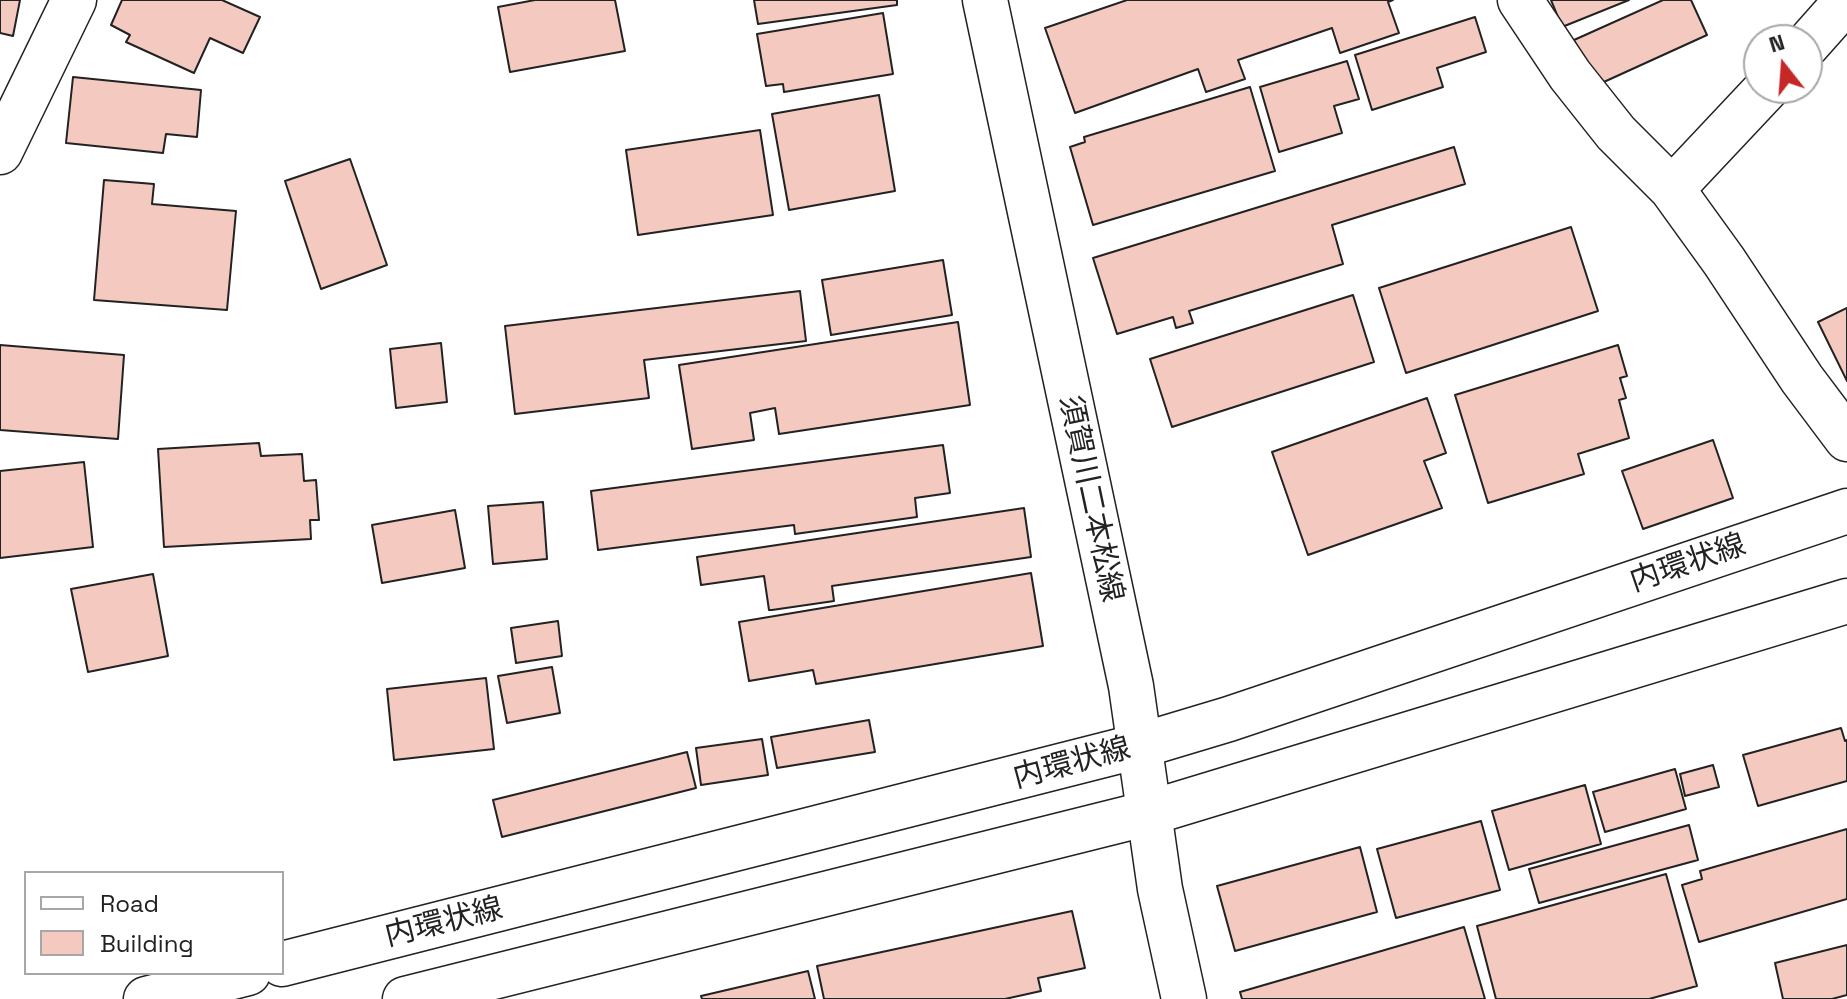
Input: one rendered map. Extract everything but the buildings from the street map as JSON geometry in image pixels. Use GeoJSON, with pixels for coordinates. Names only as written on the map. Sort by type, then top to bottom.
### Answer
{"type":"FeatureCollection","features":[{"type":"Feature","properties":{"kind":"street"},"geometry":{"type":"LineString","coordinates":[[0,152],[74,0]]}},
{"type":"Feature","properties":{"kind":"street","name":"須賀川二本松線"},"geometry":{"type":"LineString","coordinates":[[985,0],[1131,686],[1160,889],[1184,999]]}},
{"type":"Feature","properties":{"kind":"street"},"geometry":{"type":"LineString","coordinates":[[1520,0],[1570,75],[1616,133],[1672,189],[1802,379],[1847,439]]}},
{"type":"Feature","properties":{"kind":"street"},"geometry":{"type":"LineString","coordinates":[[1823,27],[1847,0]]}},
{"type":"Feature","properties":{"kind":"street"},"geometry":{"type":"LineString","coordinates":[[1672,189],[1752,104]]}},
{"type":"Feature","properties":{"kind":"street","name":"内環状線"},"geometry":{"type":"LineString","coordinates":[[284,963],[1139,746],[1229,719],[1847,511]]}},
{"type":"Feature","properties":{"kind":"street"},"geometry":{"type":"LineString","coordinates":[[405,999],[1149,813],[1847,601]]}},
{"type":"Feature","properties":{"kind":"street"},"geometry":{"type":"LineString","coordinates":[[146,999],[240,975]]}}]}
